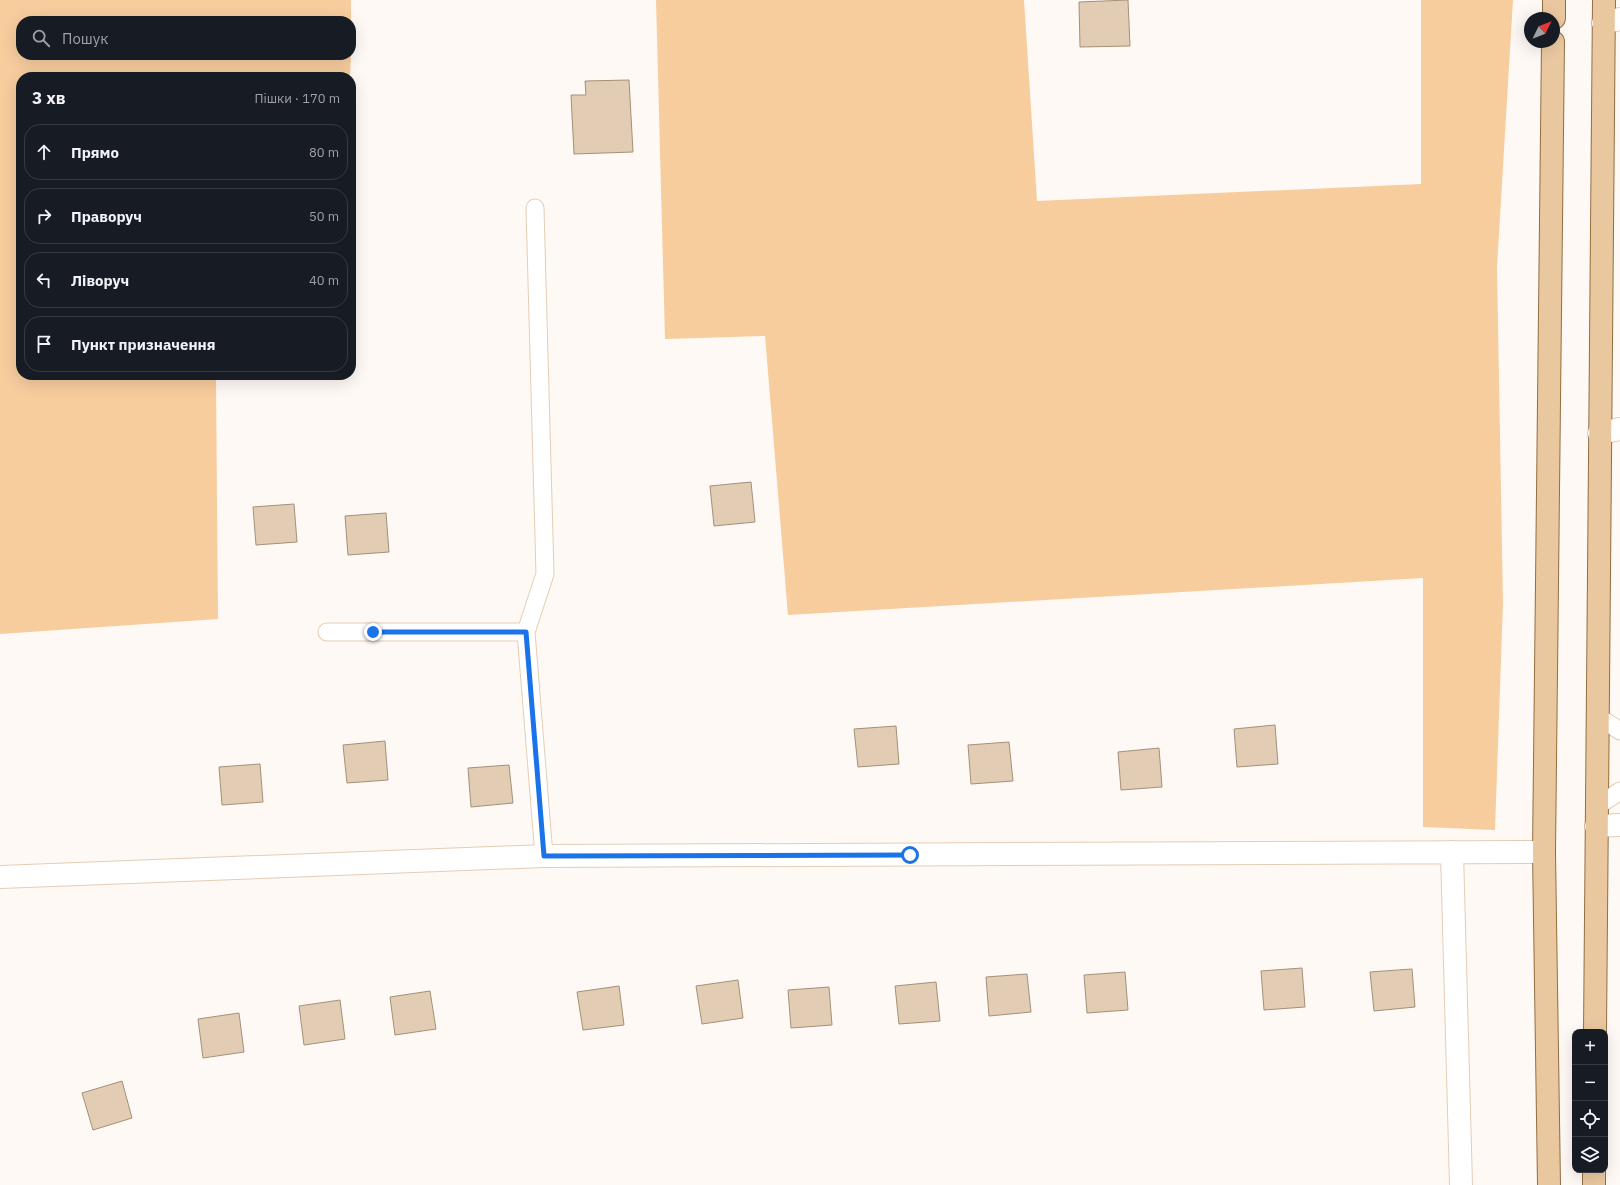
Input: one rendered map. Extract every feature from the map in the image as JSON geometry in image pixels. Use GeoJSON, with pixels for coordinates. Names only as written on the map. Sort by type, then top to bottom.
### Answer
{"type":"FeatureCollection","features":[{"type":"Feature","properties":{"kind":"main road"},"geometry":{"type":"LineString","coordinates":[[1554,0],[1554,12]]}},
{"type":"Feature","properties":{"kind":"main road"},"geometry":{"type":"LineString","coordinates":[[1595,1029],[1597,716],[1610,431],[1612,21],[1604,0]]}},
{"type":"Feature","properties":{"kind":"main road"},"geometry":{"type":"LineString","coordinates":[[1550,1185],[1544,852],[1553,48]]}},
{"type":"Feature","properties":{"kind":"main road"},"geometry":{"type":"LineString","coordinates":[[1594,1173],[1594,1185]]}},
{"type":"Feature","properties":{"kind":"street"},"geometry":{"type":"LineString","coordinates":[[1596,816],[1620,825]]}},
{"type":"Feature","properties":{"kind":"street"},"geometry":{"type":"LineString","coordinates":[[1452,852],[1462,1185]]}},
{"type":"Feature","properties":{"kind":"street"},"geometry":{"type":"LineString","coordinates":[[0,877],[544,856],[1544,852]]}},
{"type":"Feature","properties":{"kind":"lane"},"geometry":{"type":"LineString","coordinates":[[535,208],[545,574],[526,632],[544,856]]}},
{"type":"Feature","properties":{"kind":"lane"},"geometry":{"type":"LineString","coordinates":[[327,632],[526,632]]}},
{"type":"Feature","properties":{"kind":"lane"},"geometry":{"type":"LineString","coordinates":[[1597,716],[1620,731]]}},
{"type":"Feature","properties":{"kind":"lane"},"geometry":{"type":"LineString","coordinates":[[1596,816],[1620,791]]}},
{"type":"Feature","properties":{"kind":"shaded area"},"geometry":{"type":"Polygon","coordinates":[[[0,0],[351,0],[351,16],[16,16],[16,60],[351,60],[350,72],[16,72],[16,380],[216,380],[218,619],[0,634],[0,0]]]}},
{"type":"Feature","properties":{"kind":"shaded area"},"geometry":{"type":"Polygon","coordinates":[[[656,0],[1024,0],[1037,201],[1421,184],[1421,0],[1513,0],[1497,267],[1503,603],[1495,830],[1423,827],[1423,578],[788,615],[765,336],[665,339],[656,0]]]}},
{"type":"Feature","properties":{"kind":"building"},"geometry":{"type":"Polygon","coordinates":[[[1128,0],[1130,46],[1080,47],[1079,2],[1128,0]]]}},
{"type":"Feature","properties":{"kind":"building"},"geometry":{"type":"Polygon","coordinates":[[[629,80],[633,152],[574,154],[571,95],[586,95],[585,81],[629,80]]]}},
{"type":"Feature","properties":{"kind":"building"},"geometry":{"type":"Polygon","coordinates":[[[751,482],[755,522],[714,526],[710,486],[751,482]]]}},
{"type":"Feature","properties":{"kind":"building"},"geometry":{"type":"Polygon","coordinates":[[[294,504],[297,542],[256,545],[253,507],[294,504]]]}},
{"type":"Feature","properties":{"kind":"building"},"geometry":{"type":"Polygon","coordinates":[[[386,513],[389,552],[348,555],[345,516],[386,513]]]}},
{"type":"Feature","properties":{"kind":"building"},"geometry":{"type":"Polygon","coordinates":[[[1275,725],[1278,764],[1237,767],[1234,729],[1275,725]]]}},
{"type":"Feature","properties":{"kind":"building"},"geometry":{"type":"Polygon","coordinates":[[[896,726],[899,764],[858,767],[854,729],[896,726]]]}},
{"type":"Feature","properties":{"kind":"building"},"geometry":{"type":"Polygon","coordinates":[[[385,741],[388,780],[347,783],[343,745],[385,741]]]}},
{"type":"Feature","properties":{"kind":"building"},"geometry":{"type":"Polygon","coordinates":[[[1009,742],[1013,781],[971,784],[968,745],[1009,742]]]}},
{"type":"Feature","properties":{"kind":"building"},"geometry":{"type":"Polygon","coordinates":[[[1159,748],[1162,787],[1121,790],[1118,752],[1159,748]]]}},
{"type":"Feature","properties":{"kind":"building"},"geometry":{"type":"Polygon","coordinates":[[[260,764],[263,802],[222,805],[219,767],[260,764]]]}},
{"type":"Feature","properties":{"kind":"building"},"geometry":{"type":"Polygon","coordinates":[[[509,765],[513,803],[471,807],[468,768],[509,765]]]}},
{"type":"Feature","properties":{"kind":"building"},"geometry":{"type":"Polygon","coordinates":[[[1302,968],[1305,1007],[1264,1010],[1261,971],[1302,968]]]}},
{"type":"Feature","properties":{"kind":"building"},"geometry":{"type":"Polygon","coordinates":[[[1412,969],[1415,1007],[1374,1011],[1370,972],[1412,969]]]}},
{"type":"Feature","properties":{"kind":"building"},"geometry":{"type":"Polygon","coordinates":[[[1125,972],[1128,1010],[1087,1013],[1084,975],[1125,972]]]}},
{"type":"Feature","properties":{"kind":"building"},"geometry":{"type":"Polygon","coordinates":[[[1027,974],[1031,1012],[989,1016],[986,977],[1027,974]]]}},
{"type":"Feature","properties":{"kind":"building"},"geometry":{"type":"Polygon","coordinates":[[[738,980],[743,1018],[702,1024],[696,986],[738,980]]]}},
{"type":"Feature","properties":{"kind":"building"},"geometry":{"type":"Polygon","coordinates":[[[936,982],[940,1021],[899,1024],[895,986],[936,982]]]}},
{"type":"Feature","properties":{"kind":"building"},"geometry":{"type":"Polygon","coordinates":[[[619,986],[624,1025],[583,1030],[577,992],[619,986]]]}},
{"type":"Feature","properties":{"kind":"building"},"geometry":{"type":"Polygon","coordinates":[[[829,987],[832,1025],[791,1028],[788,990],[829,987]]]}},
{"type":"Feature","properties":{"kind":"building"},"geometry":{"type":"Polygon","coordinates":[[[430,991],[436,1029],[395,1035],[390,997],[430,991]]]}},
{"type":"Feature","properties":{"kind":"building"},"geometry":{"type":"Polygon","coordinates":[[[340,1000],[345,1039],[304,1045],[299,1006],[340,1000]]]}},
{"type":"Feature","properties":{"kind":"building"},"geometry":{"type":"Polygon","coordinates":[[[239,1013],[244,1052],[203,1058],[198,1019],[239,1013]]]}},
{"type":"Feature","properties":{"kind":"building"},"geometry":{"type":"Polygon","coordinates":[[[122,1081],[132,1118],[93,1130],[82,1093],[122,1081]]]}},
{"type":"Feature","properties":{"kind":"route"},"geometry":{"type":"LineString","coordinates":[[373,632],[526,632],[544,856],[910,855]]}}]}
